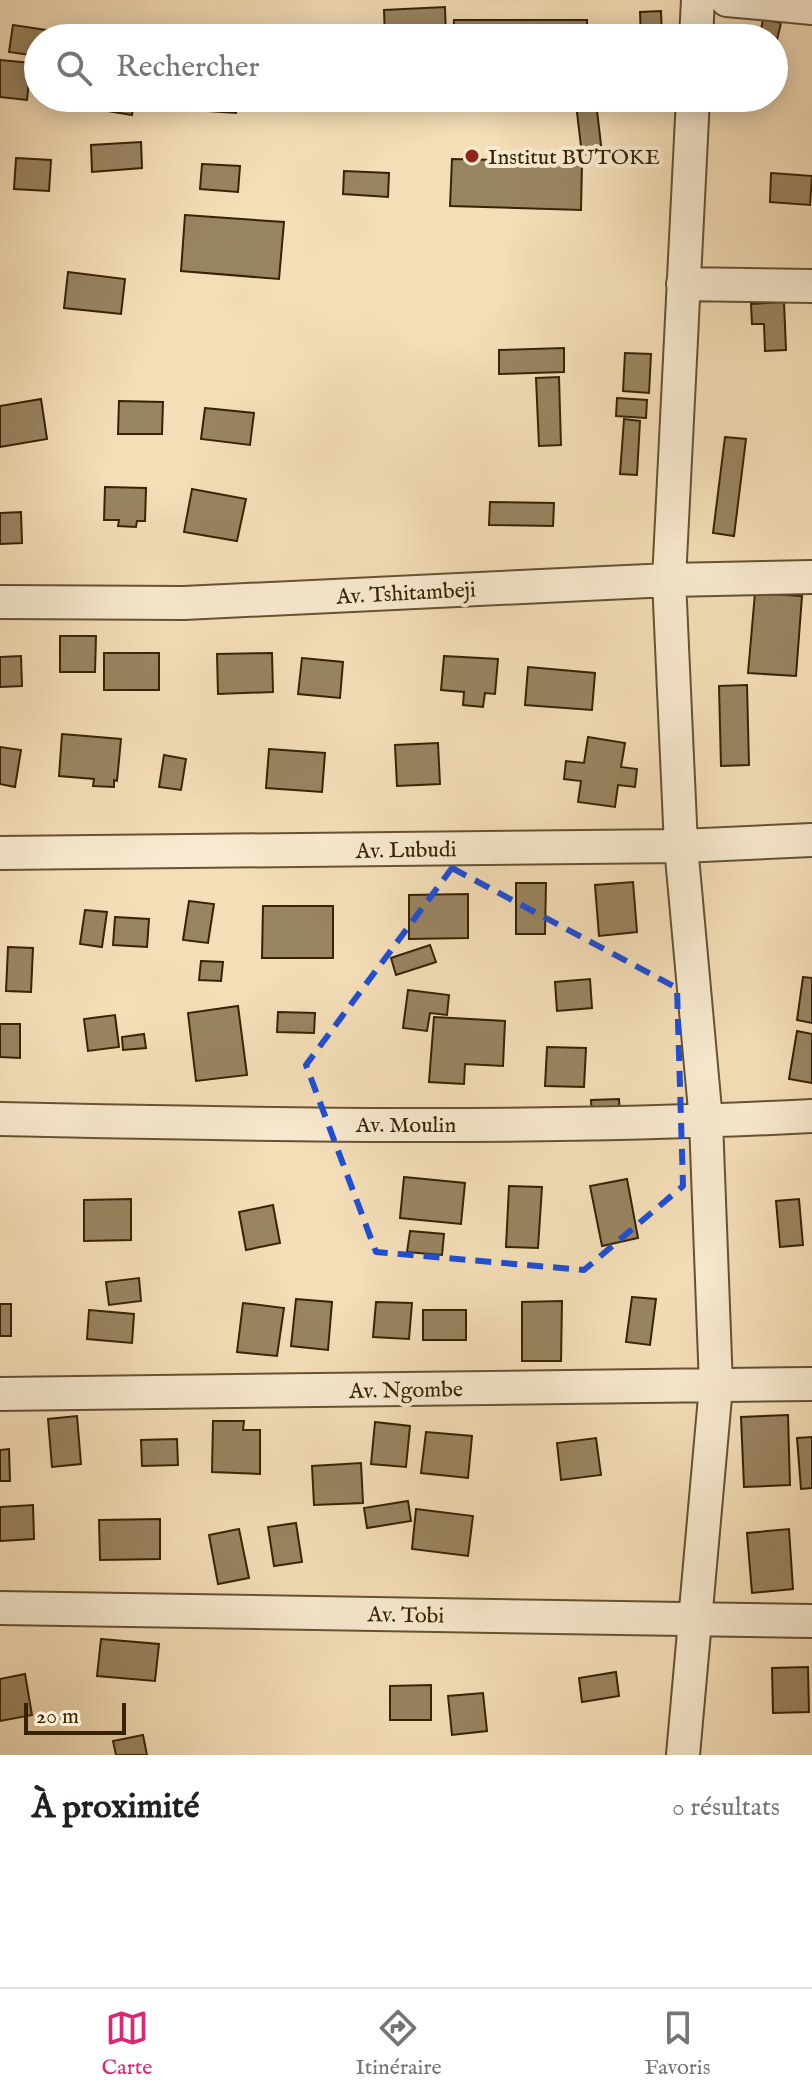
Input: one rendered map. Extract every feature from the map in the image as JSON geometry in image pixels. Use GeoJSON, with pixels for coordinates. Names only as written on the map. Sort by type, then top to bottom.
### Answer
{"type":"FeatureCollection","features":[{"type":"Feature","properties":{"kind":"street"},"geometry":{"type":"LineString","coordinates":[[697,24],[698,0]]}},
{"type":"Feature","properties":{"kind":"street"},"geometry":{"type":"LineString","coordinates":[[727,0],[812,8]]}},
{"type":"Feature","properties":{"kind":"street"},"geometry":{"type":"LineString","coordinates":[[683,1755],[716,1386],[706,1121],[681,846],[669,580],[692,112]]}},
{"type":"Feature","properties":{"kind":"street"},"geometry":{"type":"LineString","coordinates":[[683,284],[812,286]]}},
{"type":"Feature","properties":{"kind":"street","name":"Av. Tshitambeji"},"geometry":{"type":"LineString","coordinates":[[0,602],[184,603],[669,580],[812,577]]}},
{"type":"Feature","properties":{"kind":"street","name":"Av. Lubudi"},"geometry":{"type":"LineString","coordinates":[[0,853],[681,846],[812,840]]}},
{"type":"Feature","properties":{"kind":"street","name":"Av. Moulin"},"geometry":{"type":"LineString","coordinates":[[0,1119],[254,1125],[706,1121],[812,1116]]}},
{"type":"Feature","properties":{"kind":"street","name":"Av. Ngombe"},"geometry":{"type":"LineString","coordinates":[[0,1394],[812,1384]]}},
{"type":"Feature","properties":{"kind":"street","name":"Av. Tobi"},"geometry":{"type":"LineString","coordinates":[[0,1608],[812,1621]]}},
{"type":"Feature","properties":{"kind":"highlighted area"},"geometry":{"type":"Polygon","coordinates":[[[452,868],[677,988],[683,1186],[584,1270],[376,1252],[306,1065],[452,868]]]}},
{"type":"Feature","properties":{"kind":"building"},"geometry":{"type":"Polygon","coordinates":[[[445,7],[446,24],[384,24],[384,10],[445,7]]]}},
{"type":"Feature","properties":{"kind":"building"},"geometry":{"type":"Polygon","coordinates":[[[661,11],[661,24],[640,24],[640,12],[661,11]]]}},
{"type":"Feature","properties":{"kind":"building"},"geometry":{"type":"Polygon","coordinates":[[[763,19],[781,23],[781,24],[762,24],[763,19]]]}},
{"type":"Feature","properties":{"kind":"building"},"geometry":{"type":"Polygon","coordinates":[[[454,20],[587,20],[587,24],[454,24],[454,20]]]}},
{"type":"Feature","properties":{"kind":"building"},"geometry":{"type":"Polygon","coordinates":[[[13,25],[24,27],[24,54],[9,52],[13,25]]]}},
{"type":"Feature","properties":{"kind":"building"},"geometry":{"type":"Polygon","coordinates":[[[0,60],[24,62],[24,100],[0,97],[0,60]]]}},
{"type":"Feature","properties":{"kind":"building"},"geometry":{"type":"Polygon","coordinates":[[[577,112],[597,112],[602,153],[582,155],[577,112]]]}},
{"type":"Feature","properties":{"kind":"building"},"geometry":{"type":"Polygon","coordinates":[[[141,142],[142,168],[92,172],[91,145],[141,142]]]}},
{"type":"Feature","properties":{"kind":"building"},"geometry":{"type":"Polygon","coordinates":[[[16,158],[51,160],[49,191],[14,189],[16,158]]]}},
{"type":"Feature","properties":{"kind":"building"},"geometry":{"type":"Polygon","coordinates":[[[452,159],[582,162],[581,210],[450,206],[452,159]]]}},
{"type":"Feature","properties":{"kind":"building"},"geometry":{"type":"Polygon","coordinates":[[[202,164],[240,166],[238,192],[200,189],[202,164]]]}},
{"type":"Feature","properties":{"kind":"building"},"geometry":{"type":"Polygon","coordinates":[[[344,171],[389,173],[388,197],[343,194],[344,171]]]}},
{"type":"Feature","properties":{"kind":"building"},"geometry":{"type":"Polygon","coordinates":[[[771,173],[812,176],[810,205],[770,202],[771,173]]]}},
{"type":"Feature","properties":{"kind":"building"},"geometry":{"type":"Polygon","coordinates":[[[185,215],[284,222],[279,279],[181,271],[185,215]]]}},
{"type":"Feature","properties":{"kind":"building"},"geometry":{"type":"Polygon","coordinates":[[[68,272],[125,279],[121,314],[64,308],[68,272]]]}},
{"type":"Feature","properties":{"kind":"building"},"geometry":{"type":"Polygon","coordinates":[[[784,302],[786,350],[765,351],[764,324],[752,324],[751,304],[784,302]]]}},
{"type":"Feature","properties":{"kind":"building"},"geometry":{"type":"Polygon","coordinates":[[[564,348],[564,372],[499,374],[499,350],[564,348]]]}},
{"type":"Feature","properties":{"kind":"building"},"geometry":{"type":"Polygon","coordinates":[[[625,353],[651,354],[649,393],[623,391],[625,353]]]}},
{"type":"Feature","properties":{"kind":"building"},"geometry":{"type":"Polygon","coordinates":[[[559,377],[561,445],[539,446],[536,378],[559,377]]]}},
{"type":"Feature","properties":{"kind":"building"},"geometry":{"type":"Polygon","coordinates":[[[617,398],[647,400],[646,418],[616,416],[617,398]]]}},
{"type":"Feature","properties":{"kind":"building"},"geometry":{"type":"Polygon","coordinates":[[[41,399],[47,439],[0,447],[0,406],[41,399]]]}},
{"type":"Feature","properties":{"kind":"building"},"geometry":{"type":"Polygon","coordinates":[[[119,401],[163,402],[162,434],[118,434],[119,401]]]}},
{"type":"Feature","properties":{"kind":"building"},"geometry":{"type":"Polygon","coordinates":[[[205,408],[254,413],[250,445],[201,439],[205,408]]]}},
{"type":"Feature","properties":{"kind":"building"},"geometry":{"type":"Polygon","coordinates":[[[624,419],[640,421],[637,475],[620,474],[624,419]]]}},
{"type":"Feature","properties":{"kind":"building"},"geometry":{"type":"Polygon","coordinates":[[[725,437],[746,439],[734,536],[713,533],[725,437]]]}},
{"type":"Feature","properties":{"kind":"building"},"geometry":{"type":"Polygon","coordinates":[[[105,487],[146,488],[145,521],[137,521],[136,527],[118,526],[119,520],[104,520],[105,487]]]}},
{"type":"Feature","properties":{"kind":"building"},"geometry":{"type":"Polygon","coordinates":[[[192,489],[246,499],[237,541],[184,532],[192,489]]]}},
{"type":"Feature","properties":{"kind":"building"},"geometry":{"type":"Polygon","coordinates":[[[490,502],[554,503],[553,526],[489,525],[490,502]]]}},
{"type":"Feature","properties":{"kind":"building"},"geometry":{"type":"Polygon","coordinates":[[[21,512],[22,543],[0,544],[0,513],[21,512]]]}},
{"type":"Feature","properties":{"kind":"building"},"geometry":{"type":"Polygon","coordinates":[[[755,593],[802,596],[796,676],[748,673],[755,593]]]}},
{"type":"Feature","properties":{"kind":"building"},"geometry":{"type":"Polygon","coordinates":[[[60,636],[96,636],[95,672],[60,672],[60,636]]]}},
{"type":"Feature","properties":{"kind":"building"},"geometry":{"type":"Polygon","coordinates":[[[104,653],[159,653],[159,690],[104,690],[104,653]]]}},
{"type":"Feature","properties":{"kind":"building"},"geometry":{"type":"Polygon","coordinates":[[[272,653],[273,692],[218,694],[217,654],[272,653]]]}},
{"type":"Feature","properties":{"kind":"building"},"geometry":{"type":"Polygon","coordinates":[[[21,656],[22,686],[0,687],[0,657],[21,656]]]}},
{"type":"Feature","properties":{"kind":"building"},"geometry":{"type":"Polygon","coordinates":[[[444,656],[498,659],[495,694],[485,693],[483,707],[463,705],[464,692],[441,690],[444,656]]]}},
{"type":"Feature","properties":{"kind":"building"},"geometry":{"type":"Polygon","coordinates":[[[302,658],[343,662],[340,698],[298,694],[302,658]]]}},
{"type":"Feature","properties":{"kind":"building"},"geometry":{"type":"Polygon","coordinates":[[[528,667],[595,673],[592,710],[525,705],[528,667]]]}},
{"type":"Feature","properties":{"kind":"building"},"geometry":{"type":"Polygon","coordinates":[[[747,685],[749,765],[721,766],[719,686],[747,685]]]}},
{"type":"Feature","properties":{"kind":"building"},"geometry":{"type":"Polygon","coordinates":[[[62,734],[121,739],[114,787],[93,786],[94,779],[59,776],[62,734]]]}},
{"type":"Feature","properties":{"kind":"building"},"geometry":{"type":"Polygon","coordinates":[[[588,737],[625,743],[621,767],[637,769],[635,787],[618,785],[615,807],[578,802],[581,781],[564,779],[566,761],[584,763],[588,737]]]}},
{"type":"Feature","properties":{"kind":"building"},"geometry":{"type":"Polygon","coordinates":[[[438,743],[440,784],[397,786],[395,745],[438,743]]]}},
{"type":"Feature","properties":{"kind":"building"},"geometry":{"type":"Polygon","coordinates":[[[0,747],[21,750],[15,787],[0,784],[0,747]]]}},
{"type":"Feature","properties":{"kind":"building"},"geometry":{"type":"Polygon","coordinates":[[[269,749],[325,753],[322,792],[266,788],[269,749]]]}},
{"type":"Feature","properties":{"kind":"building"},"geometry":{"type":"Polygon","coordinates":[[[164,755],[186,759],[181,790],[159,787],[164,755]]]}},
{"type":"Feature","properties":{"kind":"building"},"geometry":{"type":"Polygon","coordinates":[[[633,882],[637,932],[599,936],[595,885],[633,882]]]}},
{"type":"Feature","properties":{"kind":"building"},"geometry":{"type":"Polygon","coordinates":[[[516,883],[546,883],[545,934],[516,934],[516,883]]]}},
{"type":"Feature","properties":{"kind":"building"},"geometry":{"type":"Polygon","coordinates":[[[468,894],[468,938],[409,939],[409,895],[468,894]]]}},
{"type":"Feature","properties":{"kind":"building"},"geometry":{"type":"Polygon","coordinates":[[[189,901],[214,904],[208,943],[183,940],[189,901]]]}},
{"type":"Feature","properties":{"kind":"building"},"geometry":{"type":"Polygon","coordinates":[[[263,906],[333,906],[333,958],[262,958],[263,906]]]}},
{"type":"Feature","properties":{"kind":"building"},"geometry":{"type":"Polygon","coordinates":[[[85,910],[107,912],[102,947],[80,944],[85,910]]]}},
{"type":"Feature","properties":{"kind":"building"},"geometry":{"type":"Polygon","coordinates":[[[115,917],[149,919],[147,947],[113,945],[115,917]]]}},
{"type":"Feature","properties":{"kind":"building"},"geometry":{"type":"Polygon","coordinates":[[[430,945],[436,962],[396,975],[391,958],[430,945]]]}},
{"type":"Feature","properties":{"kind":"building"},"geometry":{"type":"Polygon","coordinates":[[[8,947],[33,948],[31,992],[6,991],[8,947]]]}},
{"type":"Feature","properties":{"kind":"building"},"geometry":{"type":"Polygon","coordinates":[[[201,961],[223,962],[221,981],[199,980],[201,961]]]}},
{"type":"Feature","properties":{"kind":"building"},"geometry":{"type":"Polygon","coordinates":[[[803,977],[812,978],[812,1023],[797,1020],[803,977]]]}},
{"type":"Feature","properties":{"kind":"building"},"geometry":{"type":"Polygon","coordinates":[[[590,979],[592,1008],[557,1011],[555,982],[590,979]]]}},
{"type":"Feature","properties":{"kind":"building"},"geometry":{"type":"Polygon","coordinates":[[[408,990],[449,995],[447,1015],[430,1013],[427,1031],[403,1028],[408,990]]]}},
{"type":"Feature","properties":{"kind":"building"},"geometry":{"type":"Polygon","coordinates":[[[238,1006],[247,1075],[196,1081],[188,1013],[238,1006]]]}},
{"type":"Feature","properties":{"kind":"building"},"geometry":{"type":"Polygon","coordinates":[[[278,1012],[315,1013],[314,1033],[277,1032],[278,1012]]]}},
{"type":"Feature","properties":{"kind":"building"},"geometry":{"type":"Polygon","coordinates":[[[115,1015],[119,1047],[88,1051],[84,1019],[115,1015]]]}},
{"type":"Feature","properties":{"kind":"building"},"geometry":{"type":"Polygon","coordinates":[[[434,1017],[505,1021],[503,1066],[465,1064],[464,1084],[429,1082],[434,1017]]]}},
{"type":"Feature","properties":{"kind":"building"},"geometry":{"type":"Polygon","coordinates":[[[0,1024],[20,1024],[20,1058],[0,1057],[0,1024]]]}},
{"type":"Feature","properties":{"kind":"building"},"geometry":{"type":"Polygon","coordinates":[[[797,1031],[812,1034],[812,1083],[789,1079],[797,1031]]]}},
{"type":"Feature","properties":{"kind":"building"},"geometry":{"type":"Polygon","coordinates":[[[144,1034],[146,1048],[123,1050],[122,1037],[144,1034]]]}},
{"type":"Feature","properties":{"kind":"building"},"geometry":{"type":"Polygon","coordinates":[[[547,1047],[586,1048],[584,1087],[545,1086],[547,1047]]]}},
{"type":"Feature","properties":{"kind":"building"},"geometry":{"type":"Polygon","coordinates":[[[619,1099],[620,1115],[592,1117],[591,1100],[619,1099]]]}},
{"type":"Feature","properties":{"kind":"building"},"geometry":{"type":"Polygon","coordinates":[[[404,1177],[465,1183],[461,1224],[400,1218],[404,1177]]]}},
{"type":"Feature","properties":{"kind":"building"},"geometry":{"type":"Polygon","coordinates":[[[627,1179],[638,1238],[602,1246],[590,1186],[627,1179]]]}},
{"type":"Feature","properties":{"kind":"building"},"geometry":{"type":"Polygon","coordinates":[[[509,1186],[542,1187],[538,1248],[506,1247],[509,1186]]]}},
{"type":"Feature","properties":{"kind":"building"},"geometry":{"type":"Polygon","coordinates":[[[131,1199],[131,1240],[84,1241],[84,1200],[131,1199]]]}},
{"type":"Feature","properties":{"kind":"building"},"geometry":{"type":"Polygon","coordinates":[[[799,1199],[803,1245],[780,1247],[776,1201],[799,1199]]]}},
{"type":"Feature","properties":{"kind":"building"},"geometry":{"type":"Polygon","coordinates":[[[273,1205],[280,1243],[246,1250],[239,1212],[273,1205]]]}},
{"type":"Feature","properties":{"kind":"building"},"geometry":{"type":"Polygon","coordinates":[[[410,1231],[444,1234],[442,1255],[407,1252],[410,1231]]]}},
{"type":"Feature","properties":{"kind":"building"},"geometry":{"type":"Polygon","coordinates":[[[139,1278],[141,1301],[109,1305],[106,1282],[139,1278]]]}},
{"type":"Feature","properties":{"kind":"building"},"geometry":{"type":"Polygon","coordinates":[[[632,1297],[656,1299],[650,1345],[626,1342],[632,1297]]]}},
{"type":"Feature","properties":{"kind":"building"},"geometry":{"type":"Polygon","coordinates":[[[296,1299],[332,1302],[328,1350],[291,1346],[296,1299]]]}},
{"type":"Feature","properties":{"kind":"building"},"geometry":{"type":"Polygon","coordinates":[[[562,1301],[561,1361],[522,1361],[522,1302],[562,1301]]]}},
{"type":"Feature","properties":{"kind":"building"},"geometry":{"type":"Polygon","coordinates":[[[376,1302],[412,1303],[409,1339],[373,1337],[376,1302]]]}},
{"type":"Feature","properties":{"kind":"building"},"geometry":{"type":"Polygon","coordinates":[[[243,1303],[284,1308],[277,1356],[237,1352],[243,1303]]]}},
{"type":"Feature","properties":{"kind":"building"},"geometry":{"type":"Polygon","coordinates":[[[0,1304],[11,1304],[11,1336],[0,1336],[0,1304]]]}},
{"type":"Feature","properties":{"kind":"building"},"geometry":{"type":"Polygon","coordinates":[[[89,1310],[134,1314],[132,1343],[87,1339],[89,1310]]]}},
{"type":"Feature","properties":{"kind":"building"},"geometry":{"type":"Polygon","coordinates":[[[423,1310],[466,1310],[466,1340],[423,1340],[423,1310]]]}},
{"type":"Feature","properties":{"kind":"building"},"geometry":{"type":"Polygon","coordinates":[[[788,1415],[790,1485],[744,1487],[741,1417],[788,1415]]]}},
{"type":"Feature","properties":{"kind":"building"},"geometry":{"type":"Polygon","coordinates":[[[77,1416],[81,1464],[52,1467],[48,1419],[77,1416]]]}},
{"type":"Feature","properties":{"kind":"building"},"geometry":{"type":"Polygon","coordinates":[[[213,1421],[244,1421],[243,1430],[260,1430],[260,1474],[212,1472],[213,1421]]]}},
{"type":"Feature","properties":{"kind":"building"},"geometry":{"type":"Polygon","coordinates":[[[375,1422],[410,1426],[406,1467],[371,1464],[375,1422]]]}},
{"type":"Feature","properties":{"kind":"building"},"geometry":{"type":"Polygon","coordinates":[[[426,1432],[472,1436],[468,1478],[421,1473],[426,1432]]]}},
{"type":"Feature","properties":{"kind":"building"},"geometry":{"type":"Polygon","coordinates":[[[812,1437],[812,1488],[801,1489],[797,1438],[812,1437]]]}},
{"type":"Feature","properties":{"kind":"building"},"geometry":{"type":"Polygon","coordinates":[[[596,1438],[601,1475],[561,1480],[557,1443],[596,1438]]]}},
{"type":"Feature","properties":{"kind":"building"},"geometry":{"type":"Polygon","coordinates":[[[177,1439],[178,1465],[142,1466],[141,1440],[177,1439]]]}},
{"type":"Feature","properties":{"kind":"building"},"geometry":{"type":"Polygon","coordinates":[[[9,1449],[10,1481],[0,1481],[0,1450],[9,1449]]]}},
{"type":"Feature","properties":{"kind":"building"},"geometry":{"type":"Polygon","coordinates":[[[361,1463],[363,1503],[314,1505],[312,1466],[361,1463]]]}},
{"type":"Feature","properties":{"kind":"building"},"geometry":{"type":"Polygon","coordinates":[[[408,1501],[411,1521],[367,1528],[364,1508],[408,1501]]]}},
{"type":"Feature","properties":{"kind":"building"},"geometry":{"type":"Polygon","coordinates":[[[33,1505],[34,1539],[0,1541],[0,1507],[33,1505]]]}},
{"type":"Feature","properties":{"kind":"building"},"geometry":{"type":"Polygon","coordinates":[[[416,1509],[473,1516],[468,1556],[412,1549],[416,1509]]]}},
{"type":"Feature","properties":{"kind":"building"},"geometry":{"type":"Polygon","coordinates":[[[160,1519],[160,1559],[100,1560],[99,1520],[160,1519]]]}},
{"type":"Feature","properties":{"kind":"building"},"geometry":{"type":"Polygon","coordinates":[[[296,1523],[302,1562],[274,1566],[268,1527],[296,1523]]]}},
{"type":"Feature","properties":{"kind":"building"},"geometry":{"type":"Polygon","coordinates":[[[239,1529],[249,1578],[218,1584],[209,1535],[239,1529]]]}},
{"type":"Feature","properties":{"kind":"building"},"geometry":{"type":"Polygon","coordinates":[[[789,1529],[793,1589],[752,1593],[747,1533],[789,1529]]]}},
{"type":"Feature","properties":{"kind":"building"},"geometry":{"type":"Polygon","coordinates":[[[101,1639],[159,1644],[155,1681],[97,1676],[101,1639]]]}},
{"type":"Feature","properties":{"kind":"building"},"geometry":{"type":"Polygon","coordinates":[[[808,1667],[809,1712],[773,1713],[772,1668],[808,1667]]]}},
{"type":"Feature","properties":{"kind":"building"},"geometry":{"type":"Polygon","coordinates":[[[616,1672],[619,1696],[582,1702],[579,1678],[616,1672]]]}},
{"type":"Feature","properties":{"kind":"building"},"geometry":{"type":"Polygon","coordinates":[[[25,1674],[32,1715],[0,1721],[0,1679],[25,1674]]]}},
{"type":"Feature","properties":{"kind":"building"},"geometry":{"type":"Polygon","coordinates":[[[431,1685],[431,1720],[390,1720],[390,1686],[431,1685]]]}},
{"type":"Feature","properties":{"kind":"building"},"geometry":{"type":"Polygon","coordinates":[[[483,1693],[487,1731],[452,1735],[448,1696],[483,1693]]]}},
{"type":"Feature","properties":{"kind":"building"},"geometry":{"type":"Polygon","coordinates":[[[143,1735],[147,1755],[116,1755],[113,1741],[143,1735]]]}},
{"type":"Feature","properties":{"kind":"place","name":"Institut BUTOKE"},"geometry":{"type":"Point","coordinates":[472,156]}}]}
